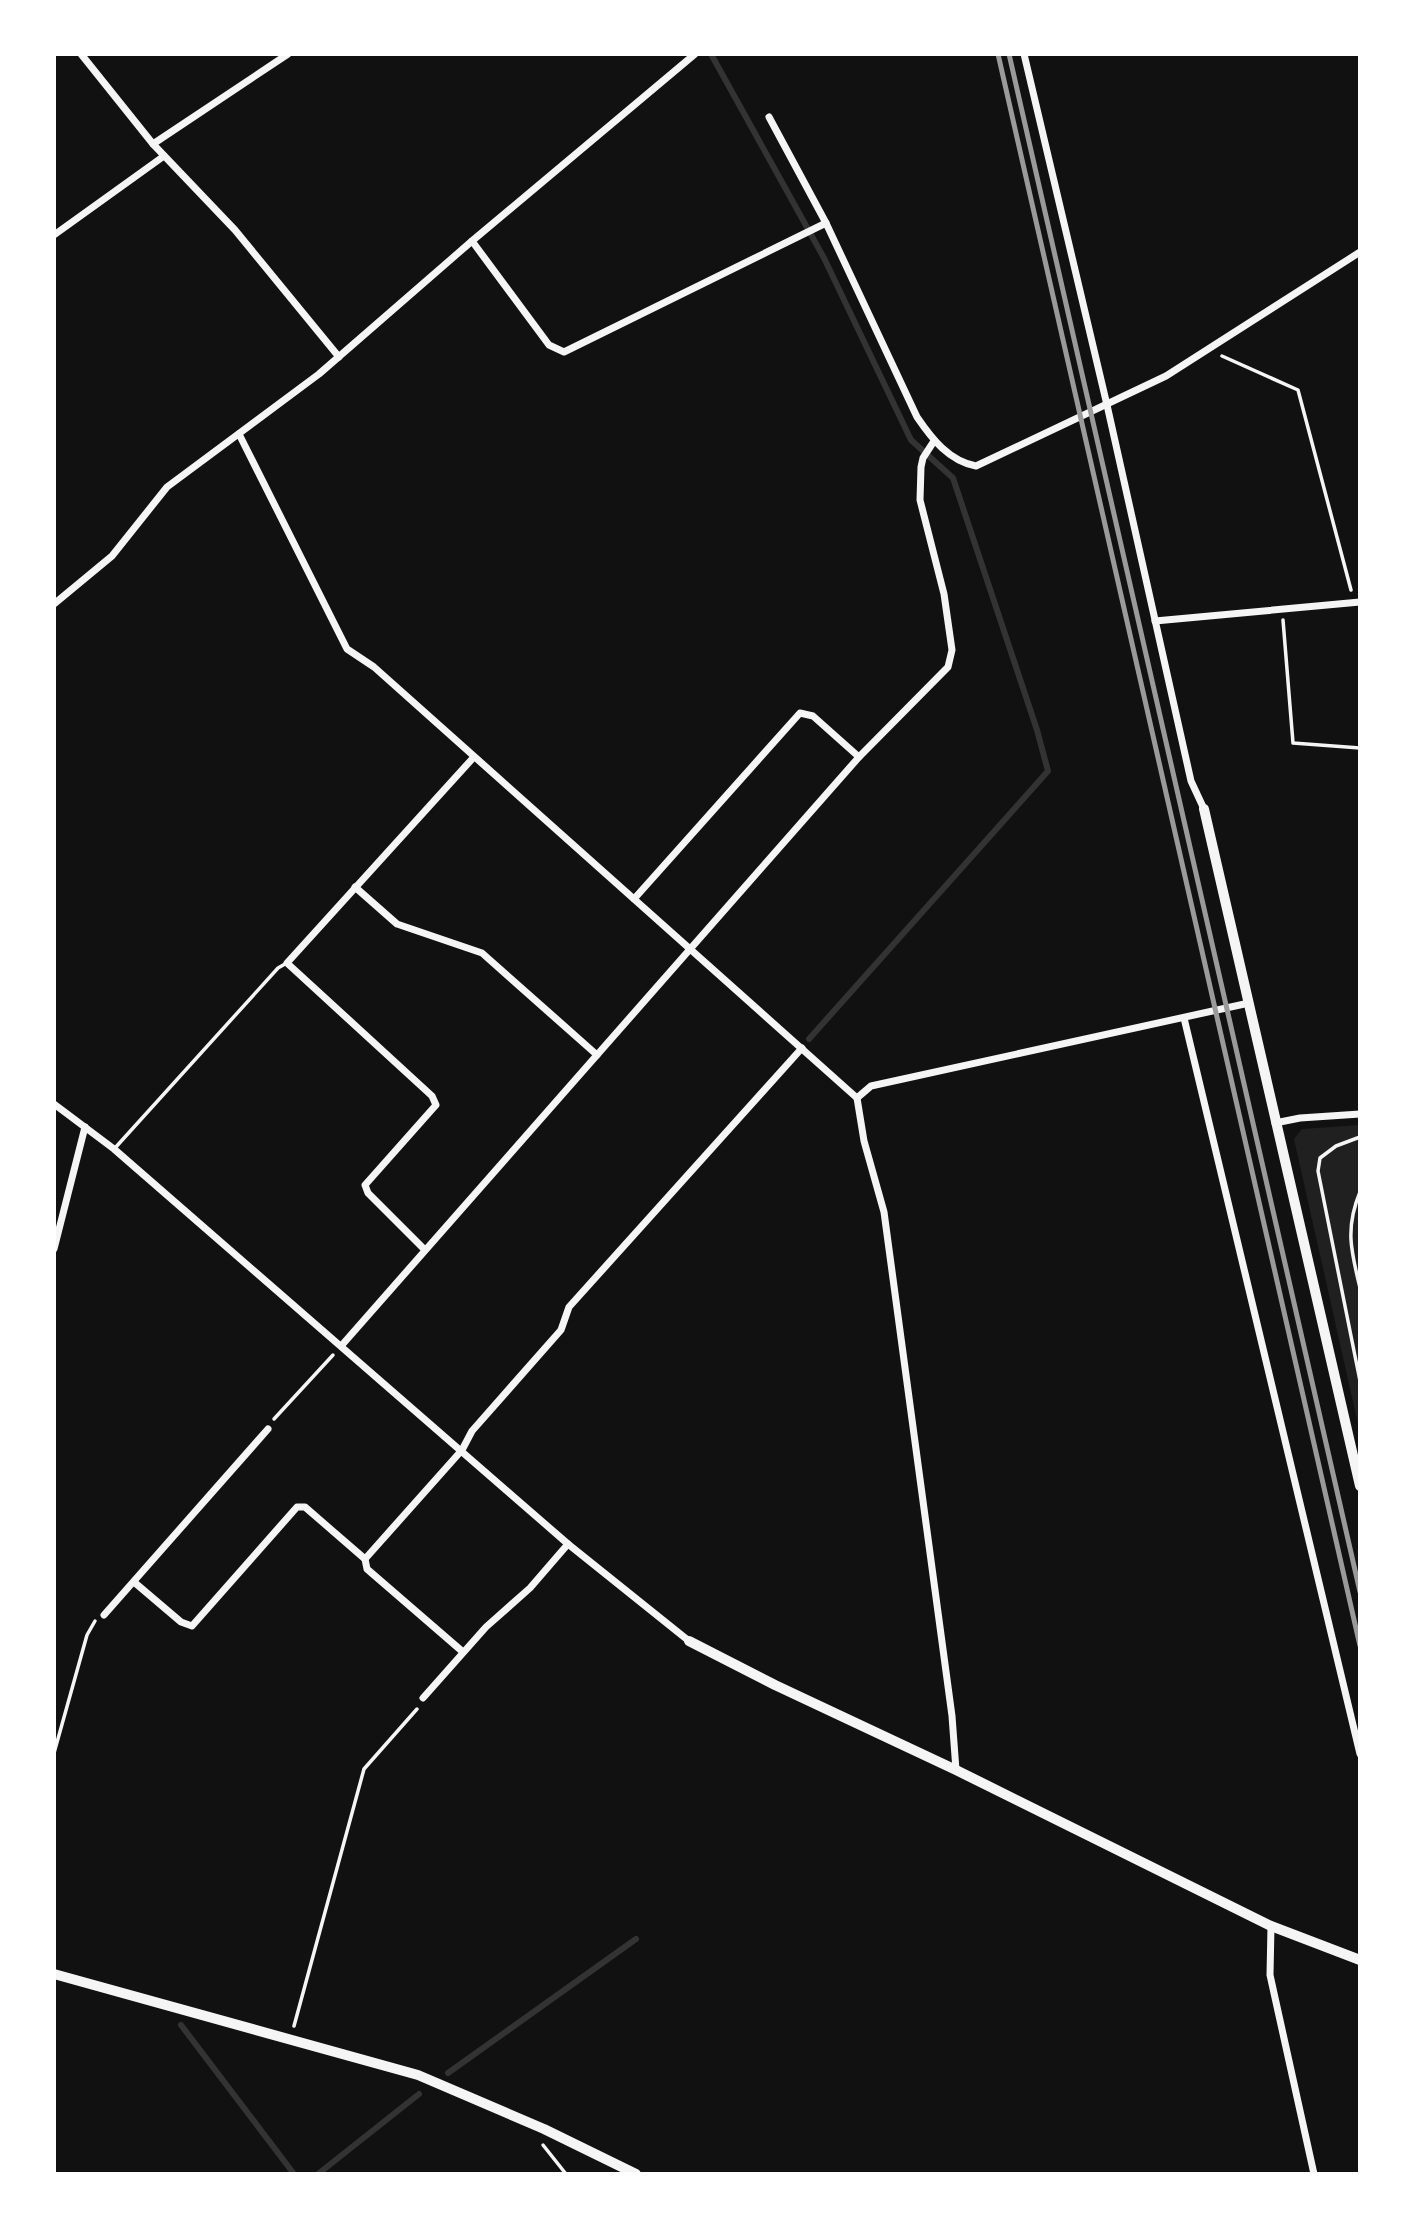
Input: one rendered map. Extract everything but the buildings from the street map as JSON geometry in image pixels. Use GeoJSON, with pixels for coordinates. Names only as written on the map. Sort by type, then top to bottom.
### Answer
{"type":"FeatureCollection","features":[{"type":"Feature","properties":{"kind":"street"},"geometry":{"type":"LineString","coordinates":[[81,54],[153,144],[235,230],[339,357]]}},
{"type":"Feature","properties":{"kind":"street"},"geometry":{"type":"LineString","coordinates":[[153,144],[288,54]]}},
{"type":"Feature","properties":{"kind":"street"},"geometry":{"type":"LineString","coordinates":[[54,604],[112,556],[167,487],[339,357],[472,241],[695,54]]}},
{"type":"Feature","properties":{"kind":"street"},"geometry":{"type":"LineString","coordinates":[[1024,54],[1107,405],[1191,781],[1204,809],[1360,1486]]}},
{"type":"Feature","properties":{"kind":"street"},"geometry":{"type":"LineString","coordinates":[[769,117],[826,222],[917,417],[934,441],[964,464],[976,466],[1166,376],[1360,253]]}},
{"type":"Feature","properties":{"kind":"street"},"geometry":{"type":"LineString","coordinates":[[54,235],[164,156]]}},
{"type":"Feature","properties":{"kind":"street"},"geometry":{"type":"LineString","coordinates":[[472,241],[549,345],[564,352],[826,222]]}},
{"type":"Feature","properties":{"kind":"street"},"geometry":{"type":"LineString","coordinates":[[239,434],[347,649],[374,667],[473,758],[858,1098],[864,1142],[884,1212],[895,1285],[952,1716],[956,1770]]}},
{"type":"Feature","properties":{"kind":"street"},"geometry":{"type":"LineString","coordinates":[[342,1345],[859,757],[941,676],[952,658],[944,594],[920,500],[923,458],[934,441]]}},
{"type":"Feature","properties":{"kind":"street"},"geometry":{"type":"LineString","coordinates":[[1155,621],[1357,602]]}},
{"type":"Feature","properties":{"kind":"street"},"geometry":{"type":"LineString","coordinates":[[634,899],[800,713],[813,716],[859,757]]}},
{"type":"Feature","properties":{"kind":"street"},"geometry":{"type":"LineString","coordinates":[[424,1249],[368,1193],[365,1185],[436,1105],[432,1096],[287,963],[473,758]]}},
{"type":"Feature","properties":{"kind":"street"},"geometry":{"type":"LineString","coordinates":[[355,887],[397,924],[482,953],[597,1055]]}},
{"type":"Feature","properties":{"kind":"street"},"geometry":{"type":"LineString","coordinates":[[858,1098],[871,1086],[1249,1003]]}},
{"type":"Feature","properties":{"kind":"street"},"geometry":{"type":"LineString","coordinates":[[1184,1018],[1360,1754]]}},
{"type":"Feature","properties":{"kind":"street"},"geometry":{"type":"LineString","coordinates":[[365,1559],[462,1450],[472,1431],[561,1330],[569,1307],[802,1048]]}},
{"type":"Feature","properties":{"kind":"street"},"geometry":{"type":"LineString","coordinates":[[54,1104],[114,1149],[568,1544],[689,1641],[1271,1926],[1360,1961]]}},
{"type":"Feature","properties":{"kind":"street"},"geometry":{"type":"LineString","coordinates":[[1275,1123],[1300,1118],[1360,1114]]}},
{"type":"Feature","properties":{"kind":"street"},"geometry":{"type":"LineString","coordinates":[[54,1249],[85,1126]]}},
{"type":"Feature","properties":{"kind":"street"},"geometry":{"type":"LineString","coordinates":[[104,1615],[268,1429]]}},
{"type":"Feature","properties":{"kind":"street"},"geometry":{"type":"LineString","coordinates":[[134,1582],[181,1622],[191,1626],[298,1507],[305,1507],[365,1559],[367,1569],[463,1652]]}},
{"type":"Feature","properties":{"kind":"street"},"geometry":{"type":"LineString","coordinates":[[423,1698],[486,1627],[530,1588],[568,1544]]}},
{"type":"Feature","properties":{"kind":"street"},"geometry":{"type":"LineString","coordinates":[[1271,1926],[1270,1975],[1314,2174]]}},
{"type":"Feature","properties":{"kind":"street"},"geometry":{"type":"LineString","coordinates":[[54,1974],[418,2075],[544,2129],[636,2174]]}},
{"type":"Feature","properties":{"kind":"lane"},"geometry":{"type":"LineString","coordinates":[[114,1149],[278,968],[287,963]]}},
{"type":"Feature","properties":{"kind":"path"},"geometry":{"type":"LineString","coordinates":[[1208,350],[1298,390],[1357,602]]}},
{"type":"Feature","properties":{"kind":"path"},"geometry":{"type":"LineString","coordinates":[[1282,608],[1293,743],[1360,748]]}},
{"type":"Feature","properties":{"kind":"path"},"geometry":{"type":"LineString","coordinates":[[1360,1137],[1336,1146],[1320,1158],[1318,1171],[1360,1381]]}},
{"type":"Feature","properties":{"kind":"path"},"geometry":{"type":"LineString","coordinates":[[1360,1192],[1353,1209],[1350,1243],[1360,1288]]}},
{"type":"Feature","properties":{"kind":"path"},"geometry":{"type":"LineString","coordinates":[[268,1429],[272,1421],[342,1345]]}},
{"type":"Feature","properties":{"kind":"path"},"geometry":{"type":"LineString","coordinates":[[54,1753],[86,1635],[96,1620],[104,1615]]}},
{"type":"Feature","properties":{"kind":"path"},"geometry":{"type":"LineString","coordinates":[[290,2039],[364,1769],[417,1710],[423,1698]]}},
{"type":"Feature","properties":{"kind":"path"},"geometry":{"type":"LineString","coordinates":[[544,2129],[543,2145],[565,2174]]}},
{"type":"Feature","properties":{"kind":"shaded area"},"geometry":{"type":"Polygon","coordinates":[[[1360,1125],[1360,1433],[1294,1139],[1302,1129],[1360,1125]]]}},
{"type":"Feature","properties":{"kind":"waterway"},"geometry":{"type":"LineString","coordinates":[[711,54],[824,258],[911,440],[953,478],[1037,730],[1048,771],[809,1039]]}},
{"type":"Feature","properties":{"kind":"waterway"},"geometry":{"type":"LineString","coordinates":[[448,2073],[636,1939]]}},
{"type":"Feature","properties":{"kind":"waterway"},"geometry":{"type":"LineString","coordinates":[[181,2025],[294,2174]]}},
{"type":"Feature","properties":{"kind":"waterway"},"geometry":{"type":"LineString","coordinates":[[318,2174],[419,2094]]}},
{"type":"Feature","properties":{"kind":"railway"},"geometry":{"type":"LineString","coordinates":[[998,54],[1360,1646]]}},
{"type":"Feature","properties":{"kind":"railway"},"geometry":{"type":"LineString","coordinates":[[1009,54],[1360,1592]]}}]}
